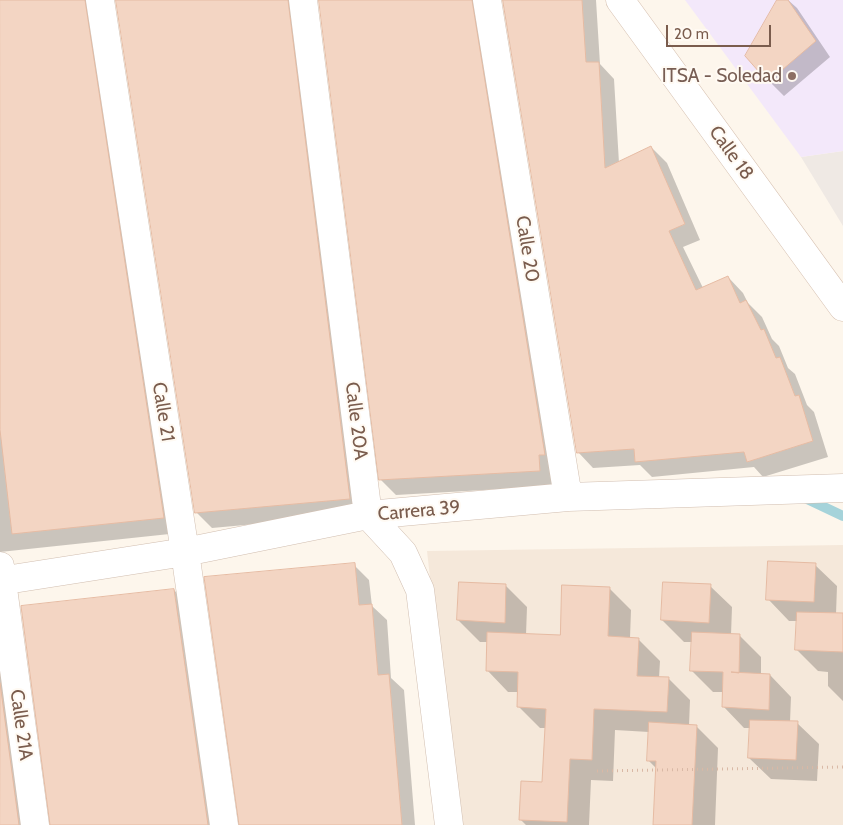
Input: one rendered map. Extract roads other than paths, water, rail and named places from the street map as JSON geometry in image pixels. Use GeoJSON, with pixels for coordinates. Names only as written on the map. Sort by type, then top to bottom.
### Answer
{"type":"FeatureCollection","features":[{"type":"Feature","properties":{"kind":"street","name":"Calle 21"},"geometry":{"type":"LineString","coordinates":[[100,0],[185,552],[224,825]]}},
{"type":"Feature","properties":{"kind":"street","name":"Calle 20A"},"geometry":{"type":"LineString","coordinates":[[303,0],[368,515]]}},
{"type":"Feature","properties":{"kind":"street","name":"Calle 20"},"geometry":{"type":"LineString","coordinates":[[487,0],[568,497]]}},
{"type":"Feature","properties":{"kind":"street","name":"Calle 18"},"geometry":{"type":"LineString","coordinates":[[620,0],[843,307]]}},
{"type":"Feature","properties":{"kind":"street","name":"Carrera 39"},"geometry":{"type":"LineString","coordinates":[[1,576],[185,552],[368,515],[568,497],[843,488]]}},
{"type":"Feature","properties":{"kind":"street"},"geometry":{"type":"LineString","coordinates":[[368,515],[403,553],[420,590],[449,825]]}},
{"type":"Feature","properties":{"kind":"street","name":"Calle 21A"},"geometry":{"type":"LineString","coordinates":[[1,576],[35,825]]}},
{"type":"Feature","properties":{"kind":"waterway"},"geometry":{"type":"LineString","coordinates":[[805,498],[843,516]]}},
{"type":"Feature","properties":{"kind":"place","name":"ITSA - Soledad"},"geometry":{"type":"Point","coordinates":[792,76]}}]}
